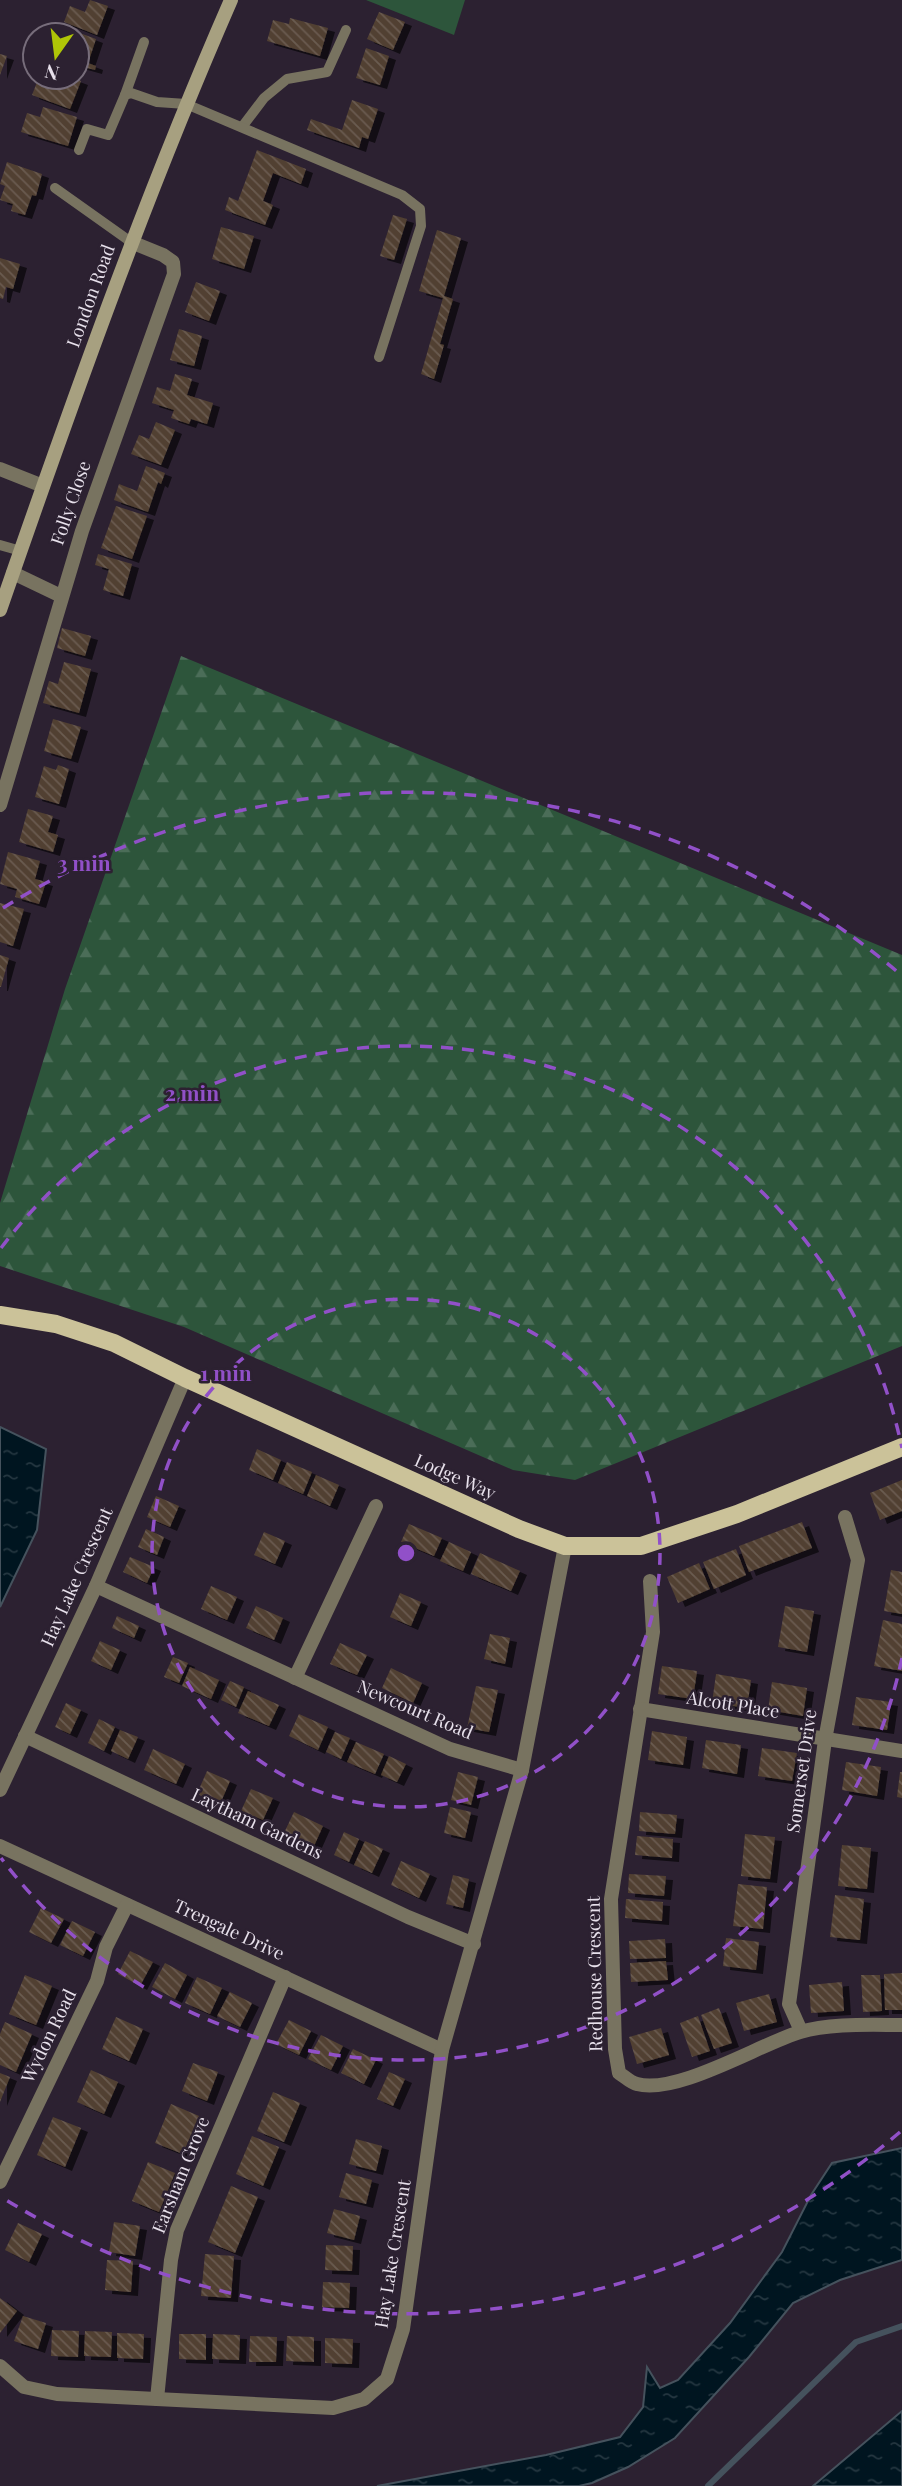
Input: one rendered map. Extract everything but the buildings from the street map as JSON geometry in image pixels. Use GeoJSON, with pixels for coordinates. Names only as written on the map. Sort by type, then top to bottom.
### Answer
{"type":"FeatureCollection","features":[{"type":"Feature","properties":{"kind":"main road","name":"London Road"},"geometry":{"type":"LineString","coordinates":[[0,610],[131,242],[231,0]]}},
{"type":"Feature","properties":{"kind":"main road","name":"Lodge Way"},"geometry":{"type":"LineString","coordinates":[[0,1315],[56,1324],[114,1343],[185,1378],[519,1529],[565,1546],[641,1546],[737,1514],[902,1447]]}},
{"type":"Feature","properties":{"kind":"street","name":"Folly Close"},"geometry":{"type":"LineString","coordinates":[[0,805],[82,531],[174,274],[173,262],[131,242]]}},
{"type":"Feature","properties":{"kind":"street"},"geometry":{"type":"LineString","coordinates":[[0,469],[43,486]]}},
{"type":"Feature","properties":{"kind":"street"},"geometry":{"type":"LineString","coordinates":[[13,573],[61,596]]}},
{"type":"Feature","properties":{"kind":"street","name":"Hay Lake Crescent"},"geometry":{"type":"LineString","coordinates":[[0,1790],[96,1586],[185,1378]]}},
{"type":"Feature","properties":{"kind":"street"},"geometry":{"type":"LineString","coordinates":[[295,1678],[376,1506]]}},
{"type":"Feature","properties":{"kind":"street","name":"Somerset Drive"},"geometry":{"type":"LineString","coordinates":[[801,2032],[789,2004],[825,1740],[858,1560],[845,1517]]}},
{"type":"Feature","properties":{"kind":"street","name":"Hay Lake Crescent"},"geometry":{"type":"LineString","coordinates":[[0,2366],[24,2388],[57,2394],[333,2409],[364,2399],[387,2379],[403,2329],[442,2050],[523,1770],[565,1546]]}},
{"type":"Feature","properties":{"kind":"street","name":"Redhouse Crescent"},"geometry":{"type":"LineString","coordinates":[[650,1581],[653,1632],[611,1899],[615,2049],[619,2073],[637,2084],[665,2084],[704,2072],[801,2032],[857,2025],[902,2025]]}},
{"type":"Feature","properties":{"kind":"street","name":"Newcourt Road"},"geometry":{"type":"LineString","coordinates":[[96,1586],[450,1749],[523,1770]]}},
{"type":"Feature","properties":{"kind":"street","name":"Alcott Place"},"geometry":{"type":"LineString","coordinates":[[640,1709],[902,1751]]}},
{"type":"Feature","properties":{"kind":"street","name":"Laytham Gardens"},"geometry":{"type":"LineString","coordinates":[[25,1736],[408,1917],[474,1944]]}},
{"type":"Feature","properties":{"kind":"street","name":"Trengale Drive"},"geometry":{"type":"LineString","coordinates":[[0,1846],[442,2050]]}},
{"type":"Feature","properties":{"kind":"street","name":"Wydon Road"},"geometry":{"type":"LineString","coordinates":[[0,2182],[97,1981],[106,1947],[127,1905]]}},
{"type":"Feature","properties":{"kind":"street","name":"Earsham Grove"},"geometry":{"type":"LineString","coordinates":[[157,2399],[170,2260],[177,2231],[285,1978]]}},
{"type":"Feature","properties":{"kind":"lane"},"geometry":{"type":"LineString","coordinates":[[242,127],[264,98],[288,79],[327,72],[346,30]]}},
{"type":"Feature","properties":{"kind":"lane"},"geometry":{"type":"LineString","coordinates":[[79,150],[87,129],[108,135],[144,43]]}},
{"type":"Feature","properties":{"kind":"lane"},"geometry":{"type":"LineString","coordinates":[[125,95],[131,93],[157,102],[186,104],[402,195],[420,209],[421,226],[379,357]]}},
{"type":"Feature","properties":{"kind":"lane"},"geometry":{"type":"LineString","coordinates":[[55,188],[131,242]]}},
{"type":"Feature","properties":{"kind":"lane"},"geometry":{"type":"LineString","coordinates":[[0,545],[21,551]]}},
{"type":"Feature","properties":{"kind":"green space"},"geometry":{"type":"Polygon","coordinates":[[[366,0],[465,0],[454,35],[366,0]]]}},
{"type":"Feature","properties":{"kind":"green space"},"geometry":{"type":"Polygon","coordinates":[[[181,656],[902,955],[902,1346],[575,1480],[513,1470],[184,1327],[0,1266],[0,1203],[65,989],[181,656]]]}},
{"type":"Feature","properties":{"kind":"water"},"geometry":{"type":"Polygon","coordinates":[[[0,1427],[46,1449],[37,1530],[0,1607],[0,1427]]]}},
{"type":"Feature","properties":{"kind":"water"},"geometry":{"type":"Polygon","coordinates":[[[902,2148],[902,2260],[840,2280],[793,2303],[749,2357],[675,2438],[628,2467],[579,2486],[377,2486],[546,2455],[620,2437],[643,2407],[647,2367],[660,2388],[678,2380],[730,2323],[782,2252],[811,2195],[832,2163],[902,2148]]]}},
{"type":"Feature","properties":{"kind":"water"},"geometry":{"type":"Polygon","coordinates":[[[902,2411],[902,2486],[813,2486],[902,2411]]]}},
{"type":"Feature","properties":{"kind":"waterway"},"geometry":{"type":"LineString","coordinates":[[708,2486],[856,2342],[902,2326]]}}]}
